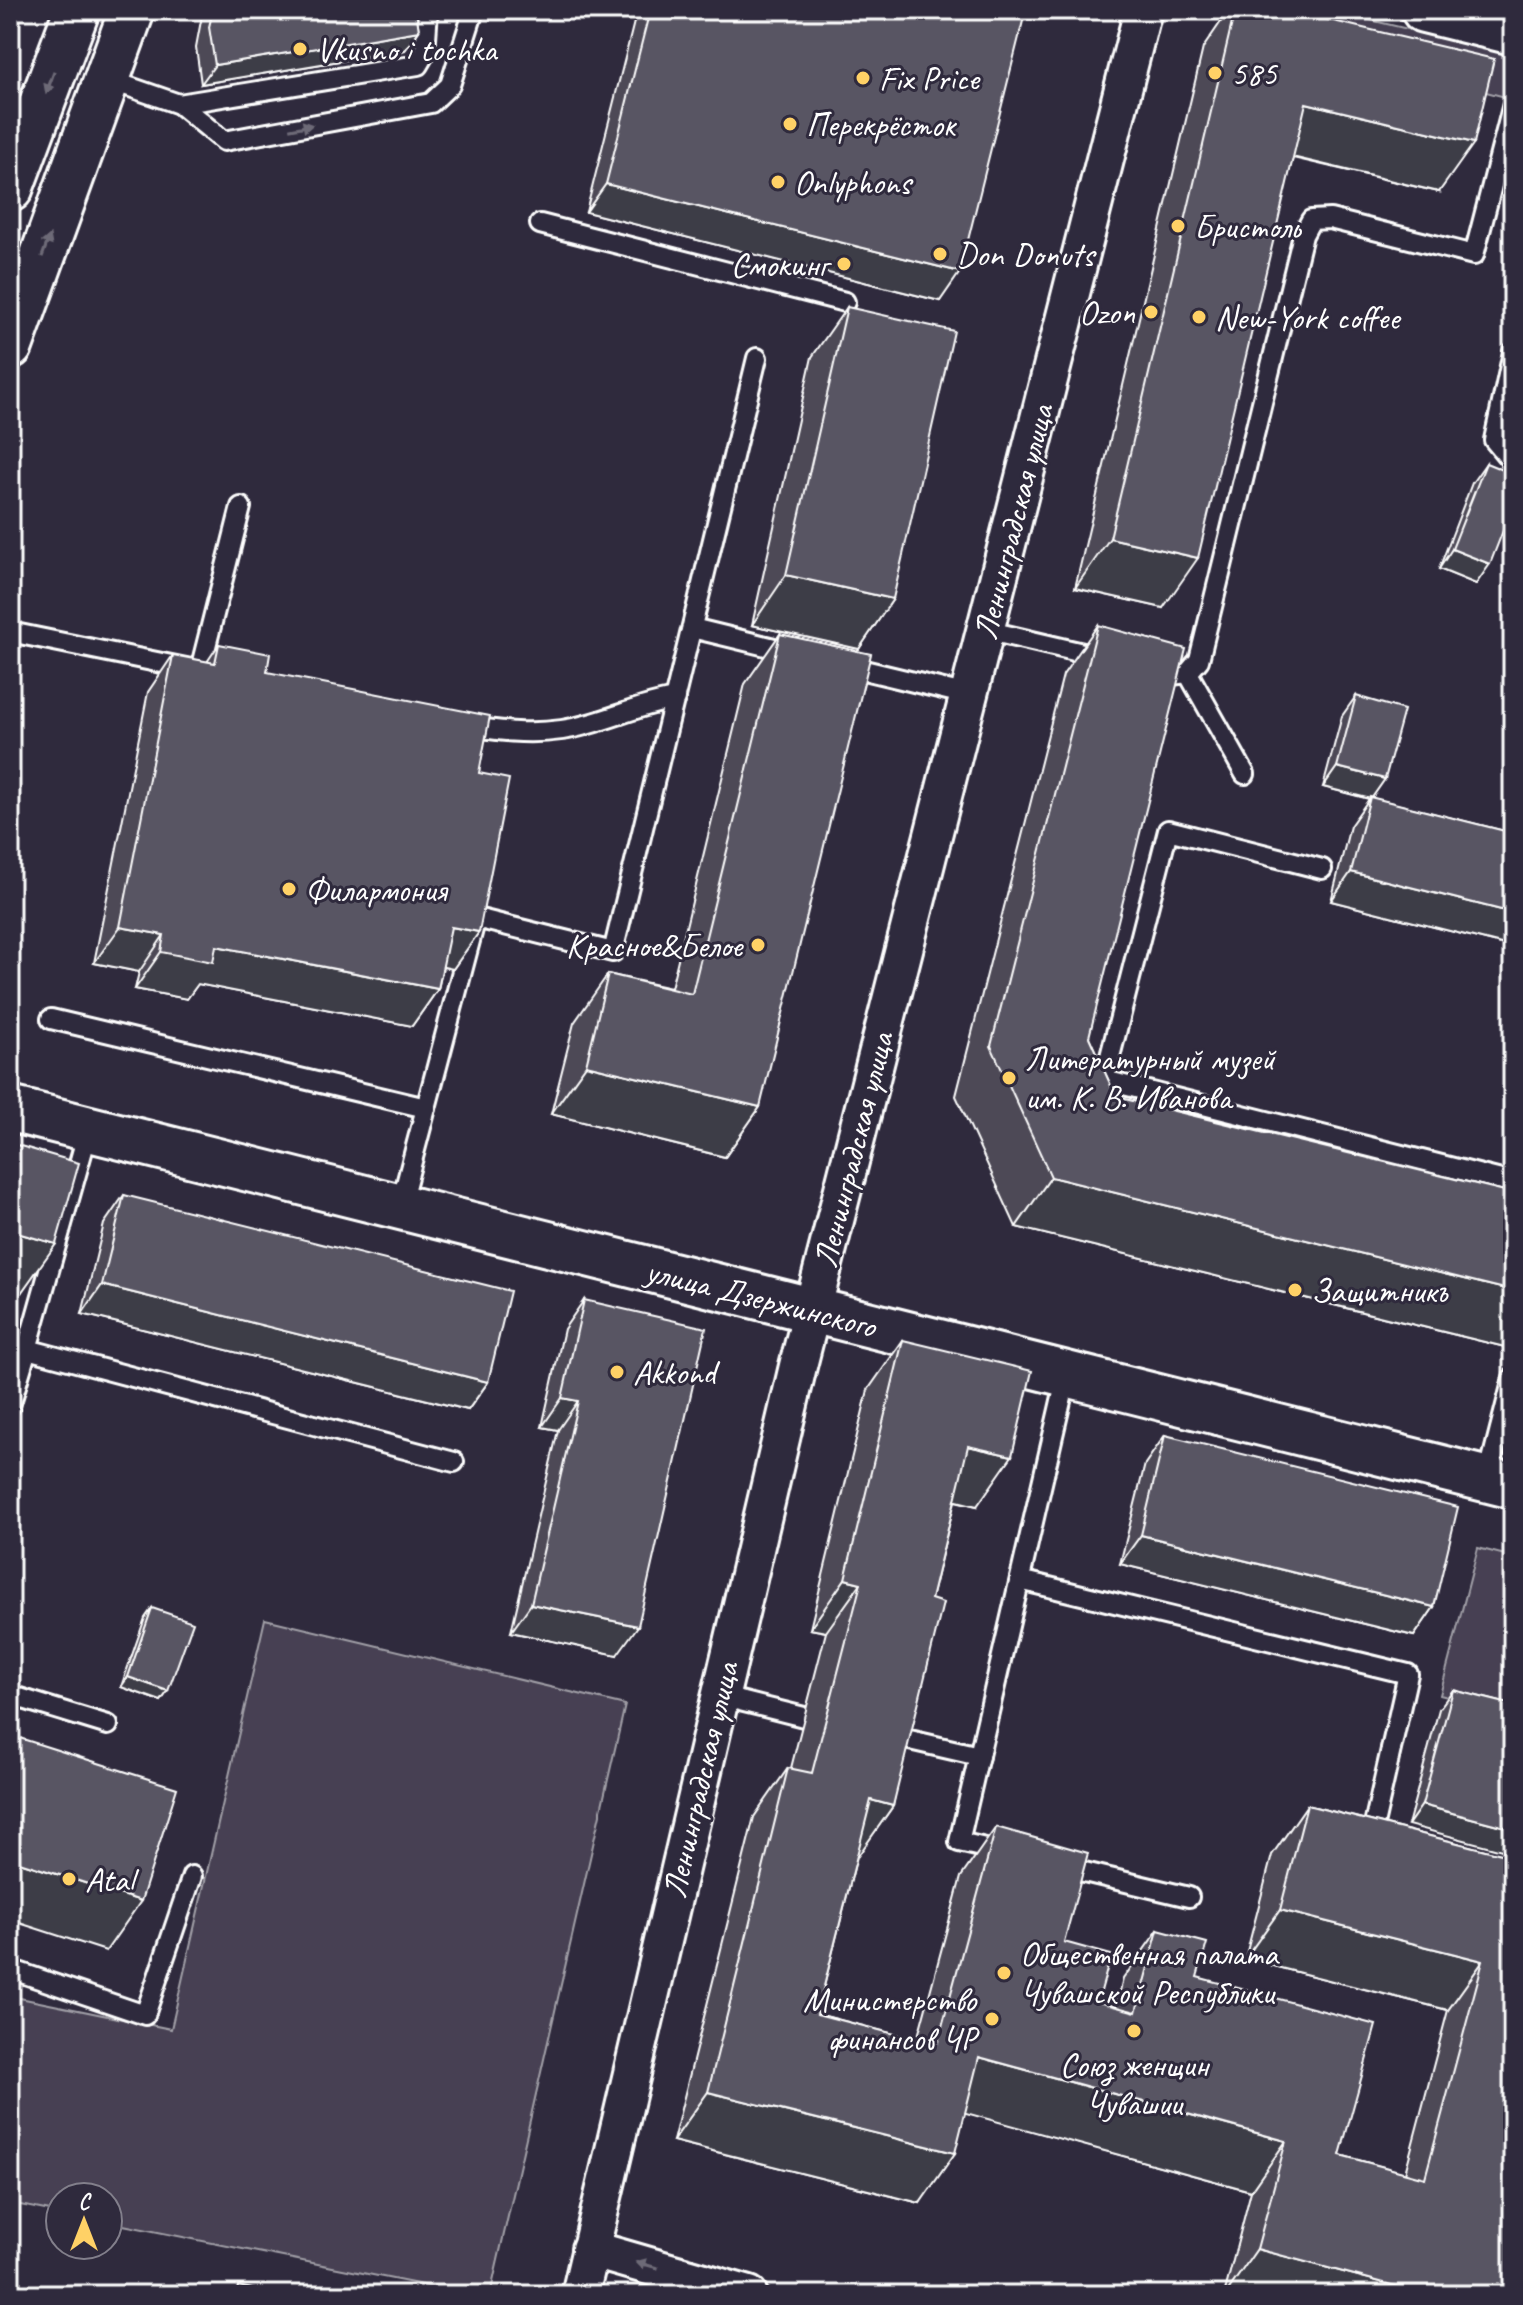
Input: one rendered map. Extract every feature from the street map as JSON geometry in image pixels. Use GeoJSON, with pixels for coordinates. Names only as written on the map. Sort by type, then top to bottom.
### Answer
{"type":"FeatureCollection","features":[{"type":"Feature","properties":{"kind":"street"},"geometry":{"type":"LineString","coordinates":[[10,189],[77,10]]}},
{"type":"Feature","properties":{"kind":"street"},"geometry":{"type":"LineString","coordinates":[[10,346],[132,10]]}},
{"type":"Feature","properties":{"kind":"street","name":"Ленинградская улица"},"geometry":{"type":"LineString","coordinates":[[580,2295],[812,1311],[1143,10]]}},
{"type":"Feature","properties":{"kind":"street"},"geometry":{"type":"LineString","coordinates":[[1424,10],[1513,32]]}},
{"type":"Feature","properties":{"kind":"street","name":"улица Дзержинского"},"geometry":{"type":"LineString","coordinates":[[10,1109],[1500,1483]]}},
{"type":"Feature","properties":{"kind":"street"},"geometry":{"type":"LineString","coordinates":[[590,2249],[749,2295]]}},
{"type":"Feature","properties":{"kind":"lane"},"geometry":{"type":"LineString","coordinates":[[179,104],[418,65],[425,53],[428,10]]}},
{"type":"Feature","properties":{"kind":"lane"},"geometry":{"type":"LineString","coordinates":[[107,79],[179,104],[224,141],[431,103],[450,85],[474,10]]}},
{"type":"Feature","properties":{"kind":"lane"},"geometry":{"type":"LineString","coordinates":[[1143,668],[1171,675],[1188,673],[1199,660],[1303,235],[1311,220],[1330,219],[1474,255],[1513,104]]}},
{"type":"Feature","properties":{"kind":"lane"},"geometry":{"type":"LineString","coordinates":[[540,224],[845,302]]}},
{"type":"Feature","properties":{"kind":"lane"},"geometry":{"type":"LineString","coordinates":[[1513,352],[1494,440],[1513,463]]}},
{"type":"Feature","properties":{"kind":"lane"},"geometry":{"type":"LineString","coordinates":[[400,1207],[476,918],[613,952],[757,358]]}},
{"type":"Feature","properties":{"kind":"lane"},"geometry":{"type":"LineString","coordinates":[[10,632],[207,672],[241,507]]}},
{"type":"Feature","properties":{"kind":"lane"},"geometry":{"type":"LineString","coordinates":[[692,628],[968,695]]}},
{"type":"Feature","properties":{"kind":"lane"},"geometry":{"type":"LineString","coordinates":[[985,630],[1116,661]]}},
{"type":"Feature","properties":{"kind":"lane"},"geometry":{"type":"LineString","coordinates":[[1188,673],[1245,774]]}},
{"type":"Feature","properties":{"kind":"lane"},"geometry":{"type":"LineString","coordinates":[[441,720],[502,733],[563,730],[645,704],[675,699]]}},
{"type":"Feature","properties":{"kind":"lane"},"geometry":{"type":"LineString","coordinates":[[1322,869],[1168,830],[1104,1080],[1513,1183]]}},
{"type":"Feature","properties":{"kind":"lane"},"geometry":{"type":"LineString","coordinates":[[51,1019],[426,1108]]}},
{"type":"Feature","properties":{"kind":"lane"},"geometry":{"type":"LineString","coordinates":[[10,1406],[89,1128]]}},
{"type":"Feature","properties":{"kind":"lane"},"geometry":{"type":"LineString","coordinates":[[27,1349],[454,1462]]}},
{"type":"Feature","properties":{"kind":"lane"},"geometry":{"type":"LineString","coordinates":[[1067,1375],[959,1842],[1189,1897]]}},
{"type":"Feature","properties":{"kind":"lane"},"geometry":{"type":"LineString","coordinates":[[1500,1483],[1513,1378]]}},
{"type":"Feature","properties":{"kind":"lane"},"geometry":{"type":"LineString","coordinates":[[1020,1580],[1408,1674],[1373,1829]]}},
{"type":"Feature","properties":{"kind":"lane"},"geometry":{"type":"LineString","coordinates":[[10,1695],[108,1725]]}},
{"type":"Feature","properties":{"kind":"lane"},"geometry":{"type":"LineString","coordinates":[[720,1696],[804,1717]]}},
{"type":"Feature","properties":{"kind":"lane"},"geometry":{"type":"LineString","coordinates":[[888,1735],[979,1756]]}},
{"type":"Feature","properties":{"kind":"lane"},"geometry":{"type":"LineString","coordinates":[[10,1969],[145,2015],[192,1876]]}},
{"type":"Feature","properties":{"kind":"shaded area"},"geometry":{"type":"Polygon","coordinates":[[[1242,10],[1328,10],[1513,54],[1513,99],[1270,36],[1242,10]]]}},
{"type":"Feature","properties":{"kind":"shaded area"},"geometry":{"type":"Polygon","coordinates":[[[1478,1548],[1513,1557],[1513,1714],[1440,1695],[1478,1548]]]}},
{"type":"Feature","properties":{"kind":"shaded area"},"geometry":{"type":"Polygon","coordinates":[[[265,1619],[625,1705],[490,2295],[473,2295],[124,2225],[124,2181],[44,2181],[44,2210],[10,2203],[10,1996],[171,2029],[265,1619]]]}},
{"type":"Feature","properties":{"kind":"building","name":"Vkusno i tochka"},"geometry":{"type":"Polygon","coordinates":[[[213,10],[416,10],[419,31],[215,65],[209,27],[213,10]]]}},
{"type":"Feature","properties":{"kind":"building"},"geometry":{"type":"Polygon","coordinates":[[[650,10],[1014,10],[1025,13],[960,272],[606,184],[650,10]]]}},
{"type":"Feature","properties":{"kind":"building"},"geometry":{"type":"Polygon","coordinates":[[[1235,10],[1287,10],[1494,59],[1474,143],[1306,103],[1198,558],[1110,538],[1235,10]]]}},
{"type":"Feature","properties":{"kind":"building"},"geometry":{"type":"Polygon","coordinates":[[[847,307],[954,331],[893,599],[786,575],[847,307]]]}},
{"type":"Feature","properties":{"kind":"building"},"geometry":{"type":"Polygon","coordinates":[[[1486,463],[1513,474],[1513,505],[1490,564],[1452,549],[1486,463]]]}},
{"type":"Feature","properties":{"kind":"building"},"geometry":{"type":"Polygon","coordinates":[[[1098,625],[1186,649],[1089,1037],[1116,1097],[1513,1193],[1513,1291],[1051,1177],[991,1046],[1098,625]]]}},
{"type":"Feature","properties":{"kind":"building"},"geometry":{"type":"Polygon","coordinates":[[[780,634],[871,654],[760,1107],[586,1065],[608,974],[692,994],[780,634]]]}},
{"type":"Feature","properties":{"kind":"building","name":"Филармония"},"geometry":{"type":"Polygon","coordinates":[[[219,644],[270,654],[267,672],[490,716],[479,773],[509,779],[479,932],[451,927],[438,989],[216,946],[213,962],[161,952],[164,935],[120,927],[173,655],[215,663],[219,644]]]}},
{"type":"Feature","properties":{"kind":"building"},"geometry":{"type":"Polygon","coordinates":[[[1356,696],[1404,710],[1385,779],[1337,767],[1356,696]]]}},
{"type":"Feature","properties":{"kind":"building"},"geometry":{"type":"Polygon","coordinates":[[[1370,797],[1513,833],[1513,913],[1351,872],[1370,797]]]}},
{"type":"Feature","properties":{"kind":"building"},"geometry":{"type":"Polygon","coordinates":[[[10,1143],[79,1163],[56,1244],[10,1231],[10,1143]]]}},
{"type":"Feature","properties":{"kind":"building"},"geometry":{"type":"Polygon","coordinates":[[[124,1195],[510,1291],[488,1382],[102,1285],[124,1195]]]}},
{"type":"Feature","properties":{"kind":"building"},"geometry":{"type":"Polygon","coordinates":[[[584,1300],[706,1328],[638,1626],[531,1604],[578,1401],[562,1398],[584,1300]]]}},
{"type":"Feature","properties":{"kind":"building"},"geometry":{"type":"Polygon","coordinates":[[[903,1340],[1032,1371],[1012,1456],[968,1446],[931,1599],[943,1603],[893,1806],[871,1800],[817,2014],[937,2045],[996,1827],[1088,1853],[1064,1942],[1111,1955],[1098,2002],[1136,2012],[1158,1930],[1207,1943],[1197,1977],[1376,2025],[1340,2155],[1425,2178],[1483,1961],[1280,1910],[1307,1805],[1513,1857],[1513,2258],[1503,2295],[1429,2295],[1257,2249],[1286,2141],[979,2057],[955,2153],[708,2092],[788,1768],[812,1773],[861,1583],[845,1579],[903,1340]]]}},
{"type":"Feature","properties":{"kind":"building"},"geometry":{"type":"Polygon","coordinates":[[[1165,1435],[1458,1507],[1434,1607],[1141,1535],[1165,1435]]]}},
{"type":"Feature","properties":{"kind":"building"},"geometry":{"type":"Polygon","coordinates":[[[152,1608],[193,1622],[168,1691],[128,1677],[152,1608]]]}},
{"type":"Feature","properties":{"kind":"building"},"geometry":{"type":"Polygon","coordinates":[[[1453,1690],[1513,1705],[1513,1829],[1422,1805],[1453,1690]]]}},
{"type":"Feature","properties":{"kind":"building"},"geometry":{"type":"Polygon","coordinates":[[[10,1735],[177,1788],[141,1901],[10,1859],[10,1735]]]}},
{"type":"Feature","properties":{"kind":"building"},"geometry":{"type":"Polygon","coordinates":[[[238,2286],[282,2295],[236,2295],[238,2286]]]}},
{"type":"Feature","properties":{"kind":"place","name":"Vkusno i tochka"},"geometry":{"type":"Point","coordinates":[300,49]}},
{"type":"Feature","properties":{"kind":"place","name":"585"},"geometry":{"type":"Point","coordinates":[1215,73]}},
{"type":"Feature","properties":{"kind":"place","name":"Fix Price"},"geometry":{"type":"Point","coordinates":[863,78]}},
{"type":"Feature","properties":{"kind":"place","name":"Перекрёсток"},"geometry":{"type":"Point","coordinates":[790,124]}},
{"type":"Feature","properties":{"kind":"place","name":"Onlyphons"},"geometry":{"type":"Point","coordinates":[778,182]}},
{"type":"Feature","properties":{"kind":"place","name":"Бристоль"},"geometry":{"type":"Point","coordinates":[1178,226]}},
{"type":"Feature","properties":{"kind":"place","name":"Don Donuts"},"geometry":{"type":"Point","coordinates":[940,254]}},
{"type":"Feature","properties":{"kind":"place","name":"Смокинг"},"geometry":{"type":"Point","coordinates":[844,264]}},
{"type":"Feature","properties":{"kind":"place","name":"Ozon"},"geometry":{"type":"Point","coordinates":[1151,312]}},
{"type":"Feature","properties":{"kind":"place","name":"New-York coffee"},"geometry":{"type":"Point","coordinates":[1199,317]}},
{"type":"Feature","properties":{"kind":"place","name":"Филармония"},"geometry":{"type":"Point","coordinates":[289,889]}},
{"type":"Feature","properties":{"kind":"place","name":"Красное&Белое"},"geometry":{"type":"Point","coordinates":[758,945]}},
{"type":"Feature","properties":{"kind":"place","name":"Литературный музей им. К. В. Иванова"},"geometry":{"type":"Point","coordinates":[1009,1078]}},
{"type":"Feature","properties":{"kind":"place","name":"Защитникъ"},"geometry":{"type":"Point","coordinates":[1295,1290]}},
{"type":"Feature","properties":{"kind":"place","name":"Akkond"},"geometry":{"type":"Point","coordinates":[617,1372]}},
{"type":"Feature","properties":{"kind":"place","name":"Atal"},"geometry":{"type":"Point","coordinates":[69,1879]}},
{"type":"Feature","properties":{"kind":"place","name":"Общественная палата Чувашской Республики"},"geometry":{"type":"Point","coordinates":[1004,1973]}},
{"type":"Feature","properties":{"kind":"place","name":"Министерство финансов ЧР"},"geometry":{"type":"Point","coordinates":[992,2019]}},
{"type":"Feature","properties":{"kind":"place","name":"Союз женщин Чувашии"},"geometry":{"type":"Point","coordinates":[1134,2031]}}]}
